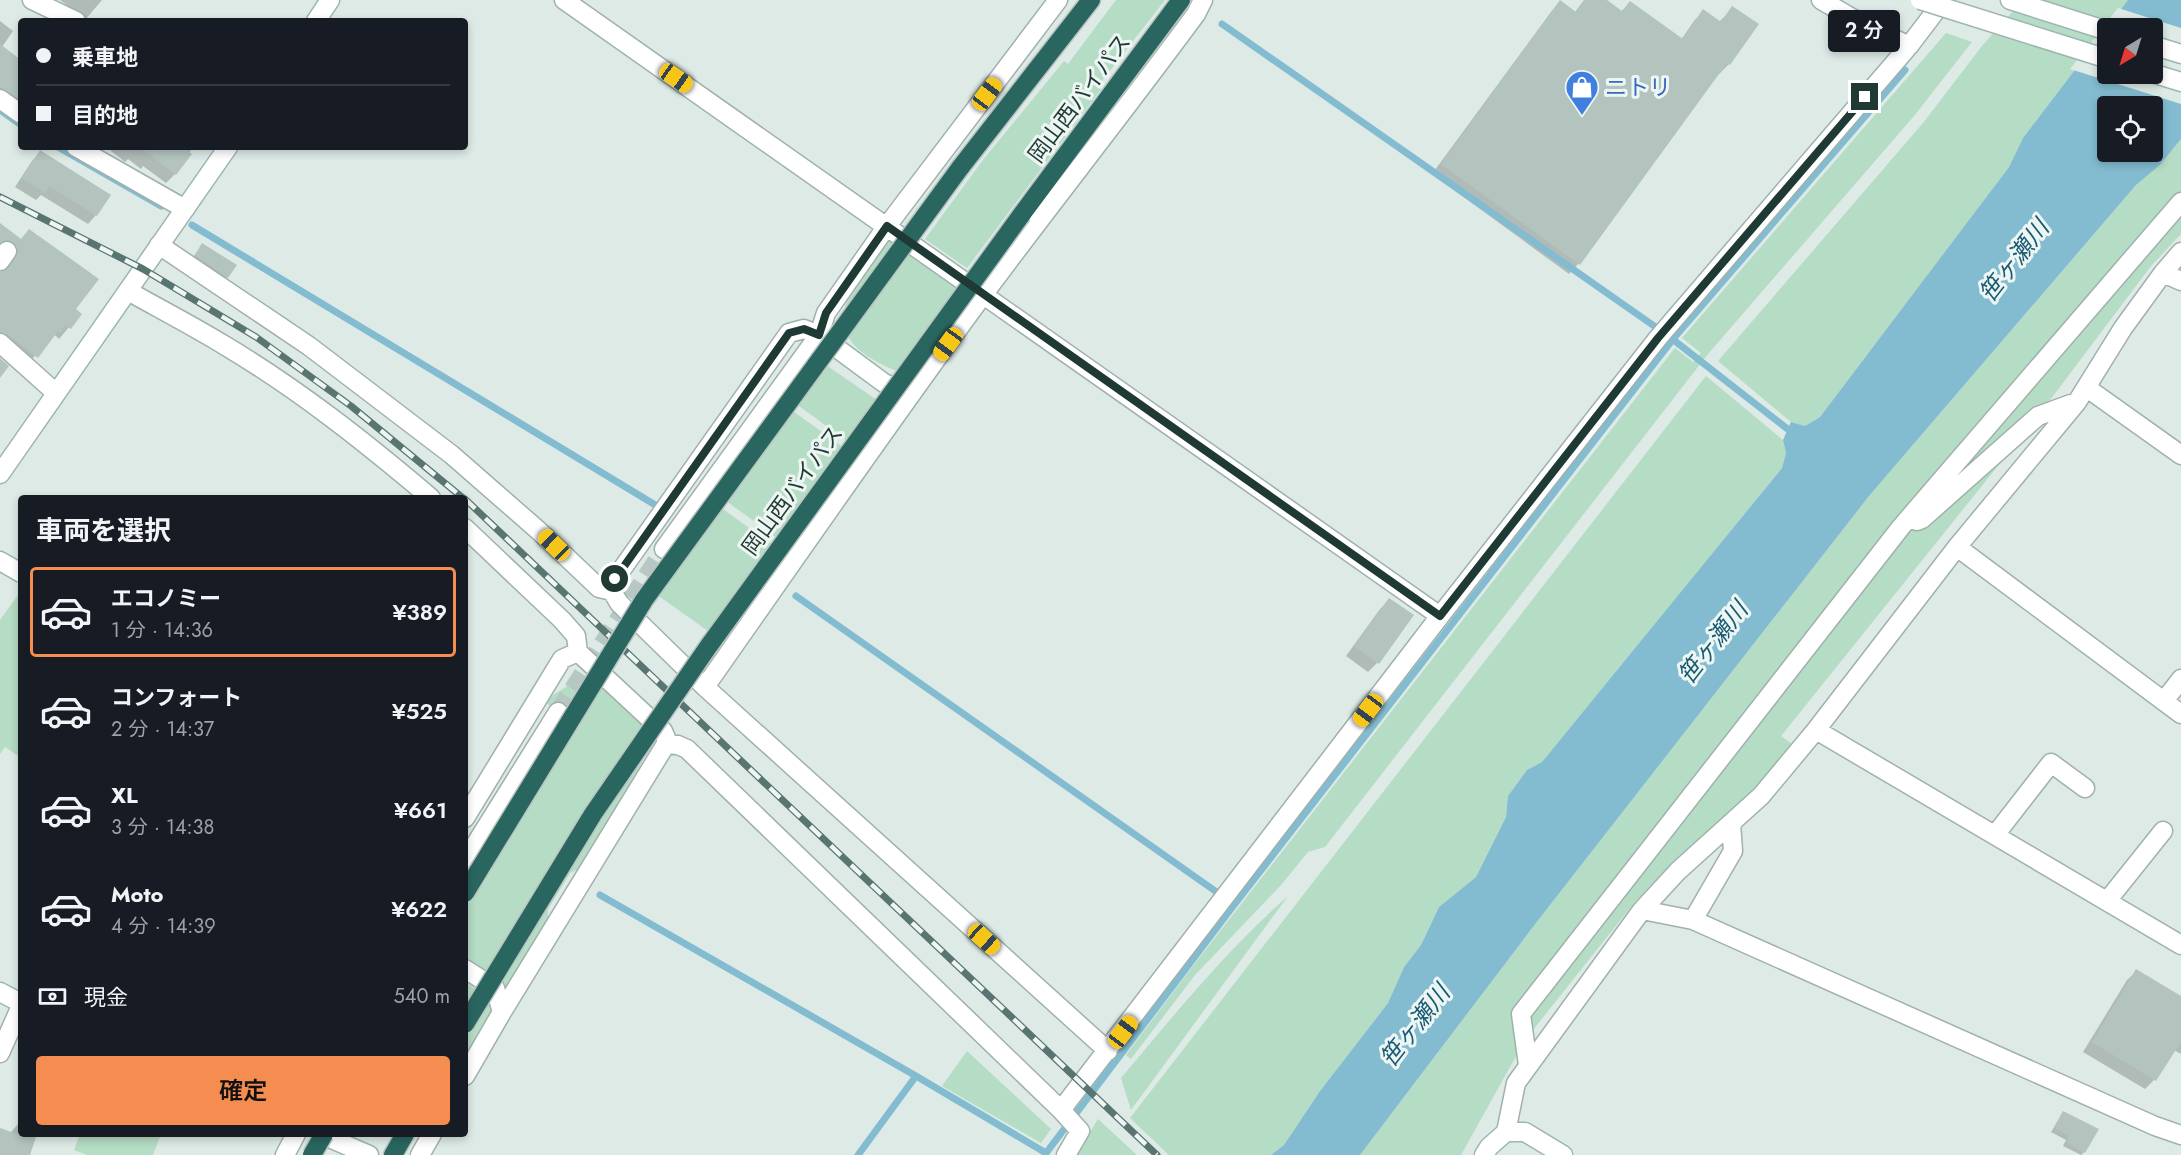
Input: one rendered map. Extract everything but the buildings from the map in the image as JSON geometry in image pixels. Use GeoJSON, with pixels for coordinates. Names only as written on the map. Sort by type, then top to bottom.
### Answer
{"type":"FeatureCollection","features":[{"type":"Feature","properties":{"kind":"highway"},"geometry":{"type":"LineString","coordinates":[[468,888],[644,600],[960,168],[1090,0]]}},
{"type":"Feature","properties":{"kind":"highway","name":"岡山西バイパス"},"geometry":{"type":"LineString","coordinates":[[468,1019],[593,814],[674,696],[1022,214],[1181,0]]}},
{"type":"Feature","properties":{"kind":"highway"},"geometry":{"type":"LineString","coordinates":[[312,1155],[321,1137]]}},
{"type":"Feature","properties":{"kind":"highway"},"geometry":{"type":"LineString","coordinates":[[393,1155],[403,1137]]}},
{"type":"Feature","properties":{"kind":"street"},"geometry":{"type":"LineString","coordinates":[[32,0],[70,18]]}},
{"type":"Feature","properties":{"kind":"street"},"geometry":{"type":"LineString","coordinates":[[318,18],[330,0]]}},
{"type":"Feature","properties":{"kind":"street"},"geometry":{"type":"LineString","coordinates":[[564,0],[1440,616]]}},
{"type":"Feature","properties":{"kind":"street"},"geometry":{"type":"LineString","coordinates":[[664,549],[819,335],[826,313],[887,226],[1058,0]]}},
{"type":"Feature","properties":{"kind":"street"},"geometry":{"type":"LineString","coordinates":[[705,687],[911,394],[1196,14],[1203,0]]}},
{"type":"Feature","properties":{"kind":"street"},"geometry":{"type":"LineString","coordinates":[[1821,0],[1909,46]]}},
{"type":"Feature","properties":{"kind":"street"},"geometry":{"type":"LineString","coordinates":[[1920,0],[2097,56]]}},
{"type":"Feature","properties":{"kind":"street"},"geometry":{"type":"LineString","coordinates":[[1068,1117],[1108,1052],[1440,616],[1658,338],[1909,46],[1944,0]]}},
{"type":"Feature","properties":{"kind":"street"},"geometry":{"type":"LineString","coordinates":[[2010,0],[2097,28]]}},
{"type":"Feature","properties":{"kind":"street"},"geometry":{"type":"LineString","coordinates":[[2163,48],[2181,54]]}},
{"type":"Feature","properties":{"kind":"street"},"geometry":{"type":"LineString","coordinates":[[2163,76],[2181,82]]}},
{"type":"Feature","properties":{"kind":"street"},"geometry":{"type":"LineString","coordinates":[[0,99],[18,112]]}},
{"type":"Feature","properties":{"kind":"street"},"geometry":{"type":"LineString","coordinates":[[81,150],[185,209]]}},
{"type":"Feature","properties":{"kind":"street"},"geometry":{"type":"LineString","coordinates":[[0,474],[226,150]]}},
{"type":"Feature","properties":{"kind":"street"},"geometry":{"type":"LineString","coordinates":[[1528,1065],[1521,1014],[1902,527],[2181,202]]}},
{"type":"Feature","properties":{"kind":"street"},"geometry":{"type":"LineString","coordinates":[[159,245],[309,346],[452,455],[539,531],[598,588],[612,591]]}},
{"type":"Feature","properties":{"kind":"street"},"geometry":{"type":"LineString","coordinates":[[1484,1155],[1489,1147],[1506,1132],[1516,1083],[1642,910],[1678,871],[1761,796],[1816,730],[1957,547],[2082,395],[2124,328],[2163,273],[2181,252]]}},
{"type":"Feature","properties":{"kind":"street"},"geometry":{"type":"LineString","coordinates":[[2163,273],[2181,281]]}},
{"type":"Feature","properties":{"kind":"street"},"geometry":{"type":"LineString","coordinates":[[128,291],[224,345],[290,387],[368,445],[427,495]]}},
{"type":"Feature","properties":{"kind":"street"},"geometry":{"type":"LineString","coordinates":[[911,394],[884,383],[819,335],[804,329],[789,333],[636,548],[615,579],[612,591],[619,603],[705,687],[1108,1052]]}},
{"type":"Feature","properties":{"kind":"street"},"geometry":{"type":"LineString","coordinates":[[0,343],[56,393]]}},
{"type":"Feature","properties":{"kind":"street"},"geometry":{"type":"LineString","coordinates":[[1902,527],[1922,519],[2038,416],[2082,395]]}},
{"type":"Feature","properties":{"kind":"street"},"geometry":{"type":"LineString","coordinates":[[2082,395],[2181,455]]}},
{"type":"Feature","properties":{"kind":"street"},"geometry":{"type":"LineString","coordinates":[[468,531],[562,620],[576,636],[578,652],[663,731],[666,738],[666,744],[468,1072]]}},
{"type":"Feature","properties":{"kind":"street"},"geometry":{"type":"LineString","coordinates":[[1957,547],[2181,714]]}},
{"type":"Feature","properties":{"kind":"street"},"geometry":{"type":"LineString","coordinates":[[0,561],[18,571]]}},
{"type":"Feature","properties":{"kind":"street"},"geometry":{"type":"LineString","coordinates":[[468,813],[562,659],[578,652]]}},
{"type":"Feature","properties":{"kind":"street"},"geometry":{"type":"LineString","coordinates":[[2164,701],[2181,679]]}},
{"type":"Feature","properties":{"kind":"street"},"geometry":{"type":"LineString","coordinates":[[468,856],[558,712]]}},
{"type":"Feature","properties":{"kind":"street"},"geometry":{"type":"LineString","coordinates":[[1816,730],[2181,945]]}},
{"type":"Feature","properties":{"kind":"street"},"geometry":{"type":"LineString","coordinates":[[666,744],[687,748],[1068,1117],[1080,1131],[1066,1155]]}},
{"type":"Feature","properties":{"kind":"street"},"geometry":{"type":"LineString","coordinates":[[1995,835],[2051,763],[2085,788]]}},
{"type":"Feature","properties":{"kind":"street"},"geometry":{"type":"LineString","coordinates":[[1693,920],[1733,851],[1731,824]]}},
{"type":"Feature","properties":{"kind":"street"},"geometry":{"type":"LineString","coordinates":[[2107,901],[2163,831]]}},
{"type":"Feature","properties":{"kind":"street"},"geometry":{"type":"LineString","coordinates":[[1642,910],[1693,920],[2156,1126],[2181,1135]]}},
{"type":"Feature","properties":{"kind":"street"},"geometry":{"type":"LineString","coordinates":[[468,971],[495,988],[502,1012]]}},
{"type":"Feature","properties":{"kind":"street"},"geometry":{"type":"LineString","coordinates":[[0,992],[18,1002]]}},
{"type":"Feature","properties":{"kind":"street"},"geometry":{"type":"LineString","coordinates":[[0,1053],[18,1011]]}},
{"type":"Feature","properties":{"kind":"street"},"geometry":{"type":"LineString","coordinates":[[1506,1132],[1525,1132],[1563,1155]]}},
{"type":"Feature","properties":{"kind":"street"},"geometry":{"type":"LineString","coordinates":[[285,1155],[294,1137]]}},
{"type":"Feature","properties":{"kind":"street"},"geometry":{"type":"LineString","coordinates":[[329,1137],[369,1155]]}},
{"type":"Feature","properties":{"kind":"street"},"geometry":{"type":"LineString","coordinates":[[420,1155],[430,1137]]}},
{"type":"Feature","properties":{"kind":"green space"},"geometry":{"type":"Polygon","coordinates":[[[1116,0],[1165,0],[1098,86],[1101,89],[967,268],[925,239],[983,160],[1064,61],[1068,64],[1116,0]]]}},
{"type":"Feature","properties":{"kind":"green space"},"geometry":{"type":"Polygon","coordinates":[[[2023,0],[2128,0],[2114,18],[2097,18],[2097,41],[2023,138],[2009,167],[1820,417],[1805,426],[1791,422],[1718,361],[1923,123],[1982,46],[2023,0]]]}},
{"type":"Feature","properties":{"kind":"green space"},"geometry":{"type":"Polygon","coordinates":[[[1946,33],[1972,42],[1914,116],[1708,354],[1325,847],[1308,852],[1281,885],[1195,975],[1131,1059],[1126,1055],[1189,971],[1675,348],[1693,362],[1701,353],[1682,338],[1946,33]]]}},
{"type":"Feature","properties":{"kind":"green space"},"geometry":{"type":"Polygon","coordinates":[[[2181,139],[2181,234],[2151,266],[2038,416],[1781,736],[1792,744],[1752,791],[1672,863],[1634,903],[1525,1040],[1461,1155],[1360,1155],[1536,923],[1869,496],[2136,185],[2163,161],[2181,139]]]}},
{"type":"Feature","properties":{"kind":"green space"},"geometry":{"type":"Polygon","coordinates":[[[896,240],[970,295],[915,378],[885,366],[859,350],[850,339],[844,326],[844,311],[853,288],[888,242],[896,240]]]}},
{"type":"Feature","properties":{"kind":"green space"},"geometry":{"type":"Polygon","coordinates":[[[807,362],[829,367],[874,398],[896,404],[796,548],[725,643],[646,587],[706,501],[807,362]],[[784,395],[779,401],[858,458],[862,452],[784,395]],[[714,492],[709,499],[788,556],[792,549],[714,492]]]}},
{"type":"Feature","properties":{"kind":"green space"},"geometry":{"type":"Polygon","coordinates":[[[1706,376],[1783,440],[1786,453],[1782,468],[1542,762],[1527,770],[1508,796],[1506,817],[1476,877],[1439,907],[1421,945],[1404,967],[1388,1003],[1320,1091],[1284,1145],[1271,1155],[1169,1155],[1130,1118],[1706,376]]]}},
{"type":"Feature","properties":{"kind":"green space"},"geometry":{"type":"Polygon","coordinates":[[[18,595],[18,756],[5,747],[0,754],[0,620],[18,595]]]}},
{"type":"Feature","properties":{"kind":"green space"},"geometry":{"type":"Polygon","coordinates":[[[587,674],[653,735],[629,792],[583,867],[570,873],[548,909],[548,922],[508,991],[468,959],[468,868],[562,714],[543,701],[587,674]]]}},
{"type":"Feature","properties":{"kind":"green space"},"geometry":{"type":"Polygon","coordinates":[[[1288,896],[1131,1110],[1121,1078],[1222,961],[1288,896]]]}},
{"type":"Feature","properties":{"kind":"green space"},"geometry":{"type":"Polygon","coordinates":[[[468,984],[488,997],[493,1004],[490,1017],[468,1056],[468,984]]]}},
{"type":"Feature","properties":{"kind":"green space"},"geometry":{"type":"Polygon","coordinates":[[[967,1051],[1051,1129],[1041,1143],[942,1086],[967,1051]]]}},
{"type":"Feature","properties":{"kind":"green space"},"geometry":{"type":"Polygon","coordinates":[[[1098,1119],[1137,1155],[1076,1155],[1098,1119]]]}},
{"type":"Feature","properties":{"kind":"green space"},"geometry":{"type":"Polygon","coordinates":[[[79,1137],[160,1137],[153,1155],[87,1155],[74,1150],[79,1137]]]}},
{"type":"Feature","properties":{"kind":"water","name":"笹ヶ瀬川"},"geometry":{"type":"Polygon","coordinates":[[[2128,0],[2181,0],[2181,139],[2163,161],[2163,96],[2097,96],[2097,162],[2162,162],[2136,185],[1869,496],[1536,923],[1360,1155],[1271,1155],[1284,1145],[1320,1091],[1388,1003],[1404,967],[1421,945],[1439,907],[1476,877],[1506,817],[1508,796],[1527,770],[1542,762],[1782,468],[1786,453],[1783,440],[1791,422],[1805,426],[1820,417],[2009,167],[2023,138],[2097,41],[2097,84],[2163,84],[2163,18],[2114,18],[2128,0]]]}},
{"type":"Feature","properties":{"kind":"pier"},"geometry":{"type":"Polygon","coordinates":[[[2118,8],[2150,18],[2110,18],[2118,8]]]}},
{"type":"Feature","properties":{"kind":"pier"},"geometry":{"type":"Polygon","coordinates":[[[2163,22],[2181,28],[2181,104],[2163,98],[2163,96],[2156,96],[2118,84],[2163,84],[2163,22]]]}},
{"type":"Feature","properties":{"kind":"pier"},"geometry":{"type":"Polygon","coordinates":[[[2097,35],[2097,78],[2070,69],[2097,35]]]}},
{"type":"Feature","properties":{"kind":"waterway"},"geometry":{"type":"LineString","coordinates":[[1222,24],[1657,328]]}},
{"type":"Feature","properties":{"kind":"waterway"},"geometry":{"type":"LineString","coordinates":[[600,895],[1046,1153],[1234,905],[1673,339],[1905,70]]}},
{"type":"Feature","properties":{"kind":"waterway"},"geometry":{"type":"LineString","coordinates":[[0,110],[18,123]]}},
{"type":"Feature","properties":{"kind":"waterway"},"geometry":{"type":"LineString","coordinates":[[63,150],[161,206]]}},
{"type":"Feature","properties":{"kind":"waterway"},"geometry":{"type":"LineString","coordinates":[[192,225],[657,506]]}},
{"type":"Feature","properties":{"kind":"waterway"},"geometry":{"type":"LineString","coordinates":[[1671,338],[1794,434]]}},
{"type":"Feature","properties":{"kind":"waterway"},"geometry":{"type":"LineString","coordinates":[[796,596],[1218,893]]}},
{"type":"Feature","properties":{"kind":"waterway"},"geometry":{"type":"LineString","coordinates":[[858,1155],[916,1076]]}},
{"type":"Feature","properties":{"kind":"tunnel"},"geometry":{"type":"LineString","coordinates":[[558,712],[664,549]]}},
{"type":"Feature","properties":{"kind":"railway"},"geometry":{"type":"LineString","coordinates":[[0,197],[143,269],[256,337],[351,406],[459,495]]}},
{"type":"Feature","properties":{"kind":"railway"},"geometry":{"type":"LineString","coordinates":[[468,502],[1157,1155]]}},
{"type":"Feature","properties":{"kind":"place","name":"ニトリ"},"geometry":{"type":"Point","coordinates":[1582,116]}},
{"type":"Feature","properties":{"kind":"route"},"geometry":{"type":"LineString","coordinates":[[615,579],[789,333],[804,329],[819,335],[826,313],[887,226],[1440,616],[1658,338],[1865,97]]}}]}
